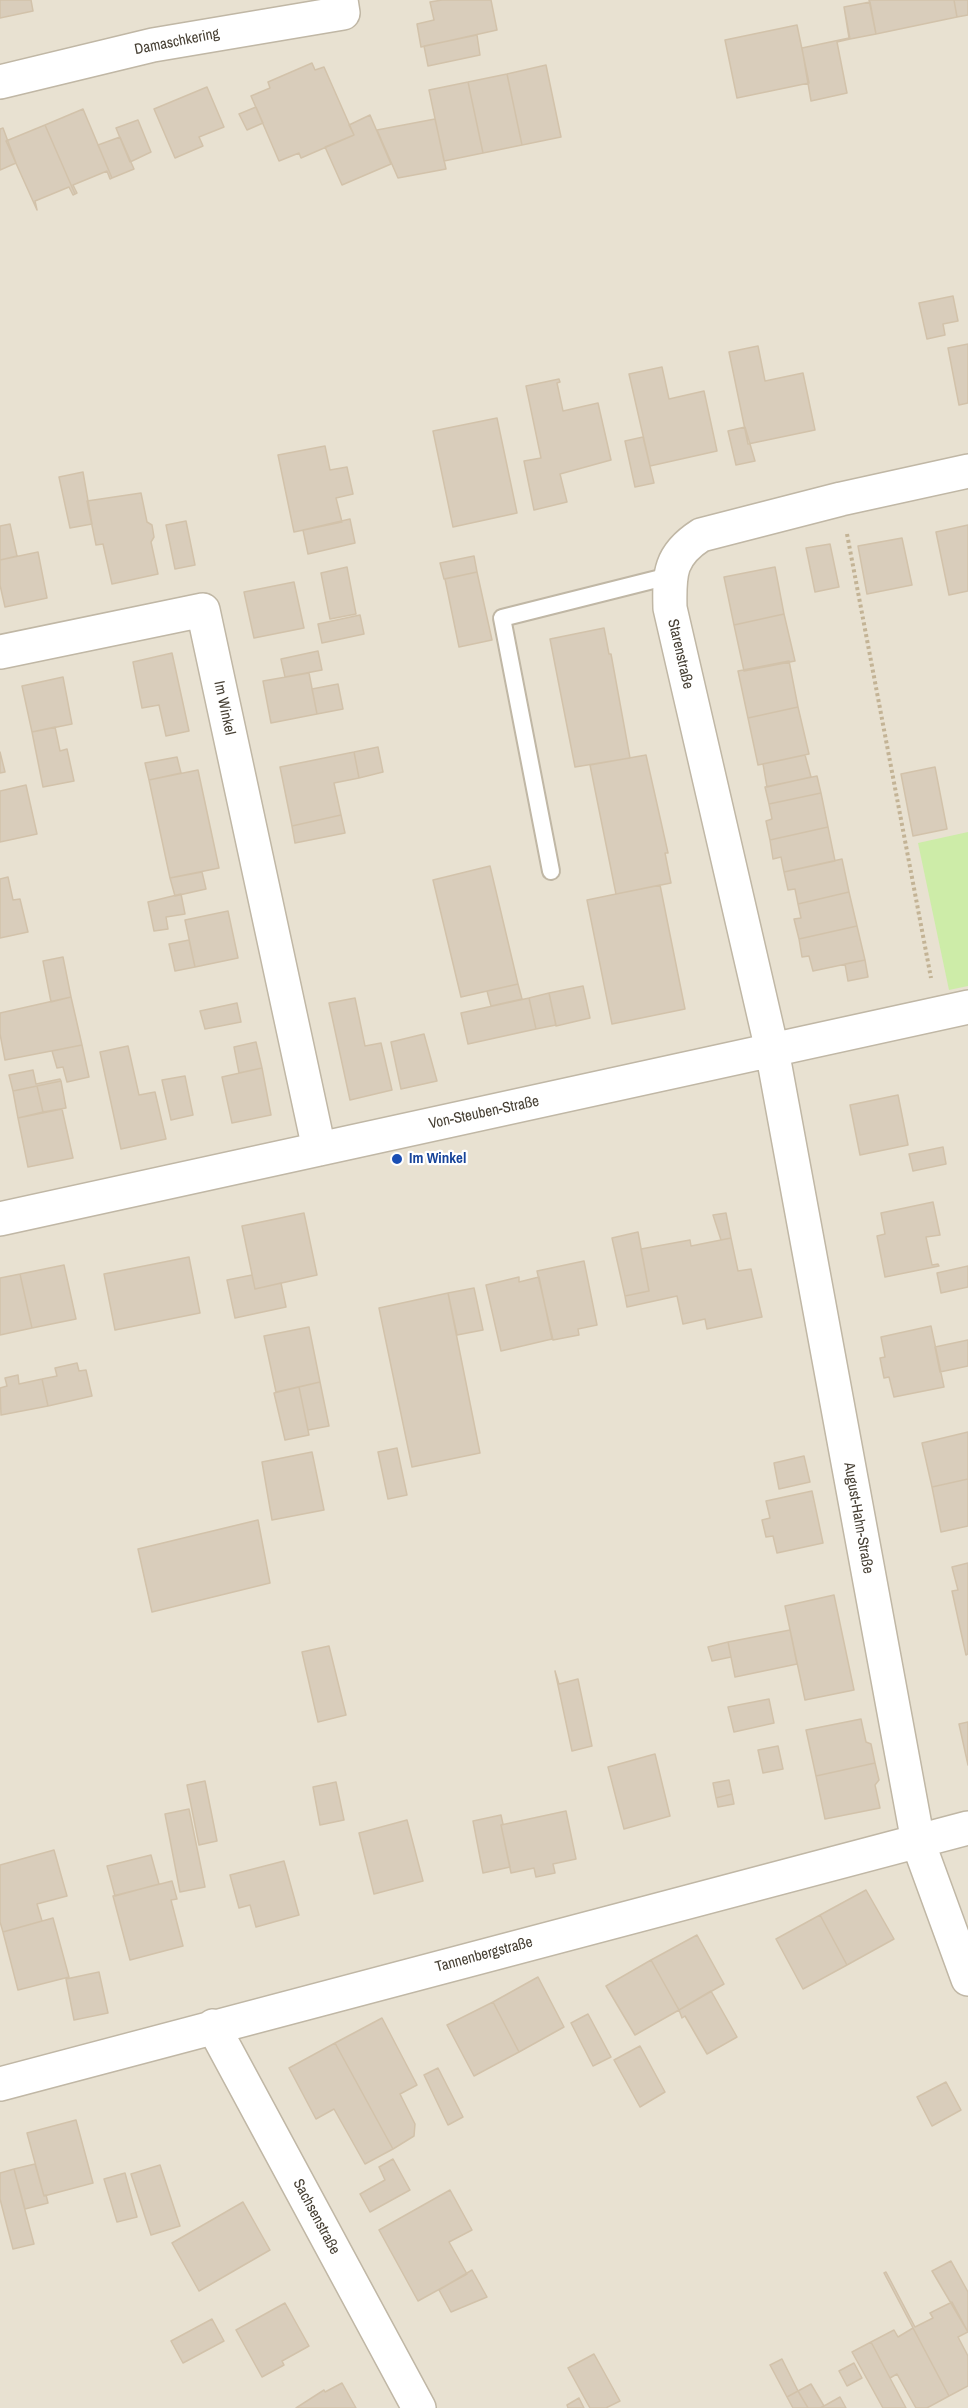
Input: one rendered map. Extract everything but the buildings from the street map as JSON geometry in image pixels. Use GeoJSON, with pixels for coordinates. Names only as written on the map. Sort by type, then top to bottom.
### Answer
{"type":"FeatureCollection","features":[{"type":"Feature","properties":{"kind":"street","name":"Damaschkering"},"geometry":{"type":"LineString","coordinates":[[0,82],[153,45],[343,13],[341,0]]}},
{"type":"Feature","properties":{"kind":"street","name":"Starenstraße"},"geometry":{"type":"LineString","coordinates":[[772,1050],[670,608],[669,576],[685,546],[701,535],[841,499],[968,471]]}},
{"type":"Feature","properties":{"kind":"street","name":"Im Winkel"},"geometry":{"type":"LineString","coordinates":[[0,652],[203,610],[319,1149]]}},
{"type":"Feature","properties":{"kind":"street","name":"Von-Steuben-Straße"},"geometry":{"type":"LineString","coordinates":[[0,1219],[953,1011]]}},
{"type":"Feature","properties":{"kind":"street","name":"August-Hahn-Straße"},"geometry":{"type":"LineString","coordinates":[[772,1050],[918,1842],[968,1979]]}},
{"type":"Feature","properties":{"kind":"street","name":"Tannenbergstraße"},"geometry":{"type":"LineString","coordinates":[[0,2084],[968,1828]]}},
{"type":"Feature","properties":{"kind":"street","name":"Sachsenstraße"},"geometry":{"type":"LineString","coordinates":[[213,2026],[419,2408]]}},
{"type":"Feature","properties":{"kind":"lane"},"geometry":{"type":"LineString","coordinates":[[551,871],[502,618],[669,576]]}},
{"type":"Feature","properties":{"kind":"path"},"geometry":{"type":"LineString","coordinates":[[841,499],[953,1011]]}},
{"type":"Feature","properties":{"kind":"shaded area"},"geometry":{"type":"Polygon","coordinates":[[[0,0],[968,0],[968,2408],[0,2408],[0,0]]]}},
{"type":"Feature","properties":{"kind":"green space"},"geometry":{"type":"Polygon","coordinates":[[[968,832],[968,986],[949,990],[918,843],[968,832]]]}},
{"type":"Feature","properties":{"kind":"place","name":"Im Winkel"},"geometry":{"type":"Point","coordinates":[397,1159]}}]}
